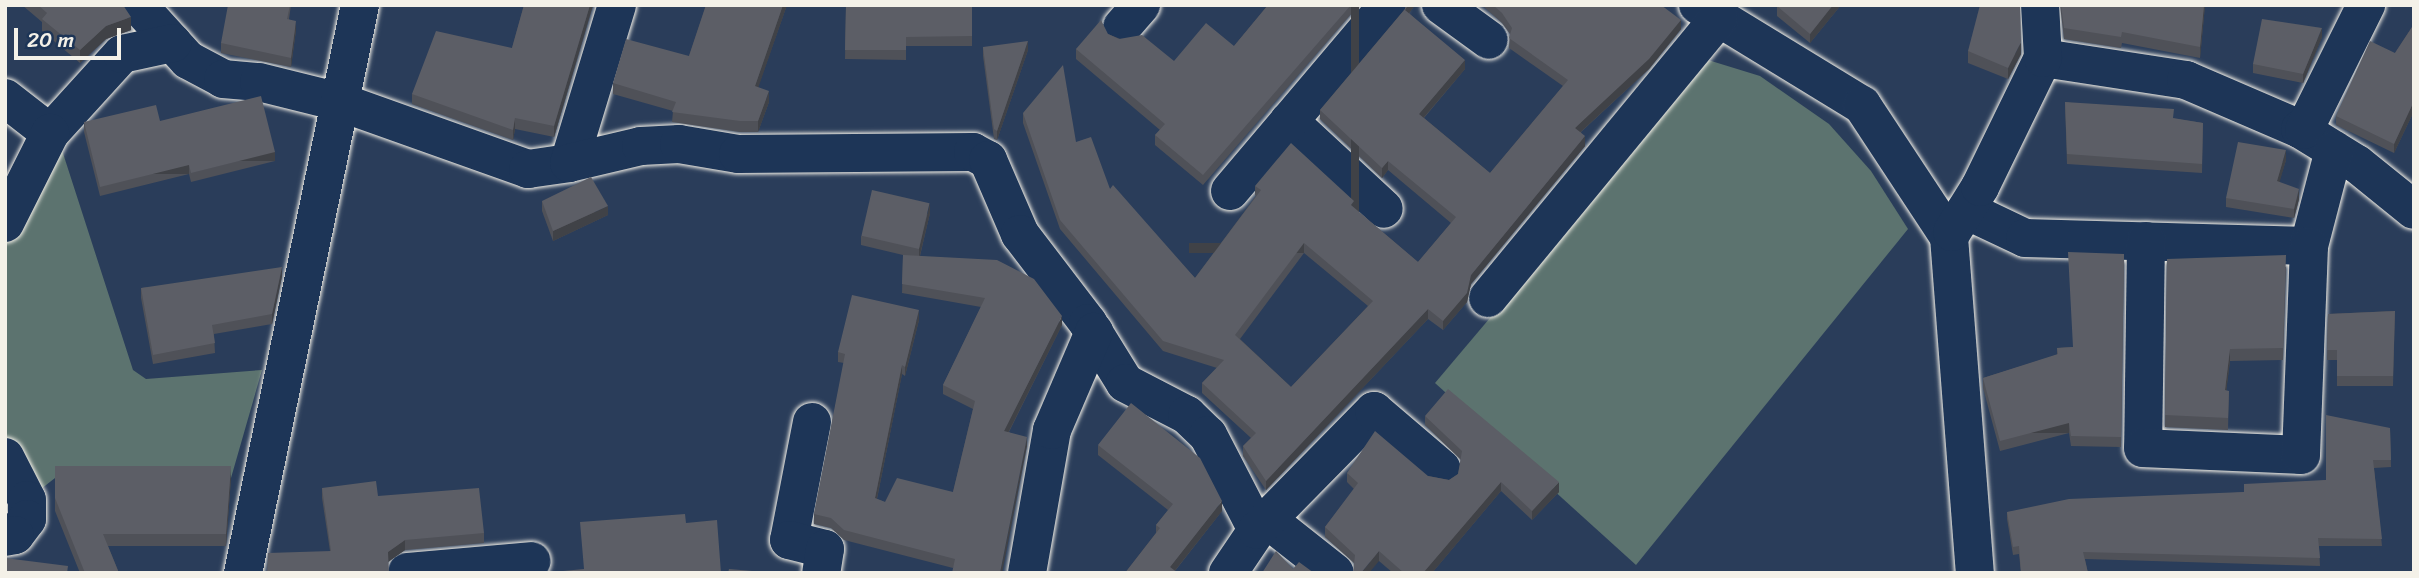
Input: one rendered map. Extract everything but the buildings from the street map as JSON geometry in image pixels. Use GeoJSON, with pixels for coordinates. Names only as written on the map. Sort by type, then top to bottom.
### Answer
{"type":"FeatureCollection","features":[{"type":"Feature","properties":{"kind":"street"},"geometry":{"type":"LineString","coordinates":[[138,5],[188,60],[223,79],[259,82],[340,102],[528,169],[569,163],[641,146],[679,144],[738,154],[973,152],[988,160],[1020,234],[1094,332],[1125,383],[1187,415],[1208,435],[1262,525],[1335,573]]}},
{"type":"Feature","properties":{"kind":"street"},"geometry":{"type":"LineString","coordinates":[[243,573],[360,5]]}},
{"type":"Feature","properties":{"kind":"street"},"geometry":{"type":"LineString","coordinates":[[569,163],[617,5]]}},
{"type":"Feature","properties":{"kind":"street"},"geometry":{"type":"LineString","coordinates":[[1230,191],[1388,5]]}},
{"type":"Feature","properties":{"kind":"street"},"geometry":{"type":"LineString","coordinates":[[1441,5],[1489,40]]}},
{"type":"Feature","properties":{"kind":"street"},"geometry":{"type":"LineString","coordinates":[[1975,573],[1957,223],[2043,58],[2040,5]]}},
{"type":"Feature","properties":{"kind":"street"},"geometry":{"type":"LineString","coordinates":[[2300,129],[2304,130],[2366,5]]}},
{"type":"Feature","properties":{"kind":"street"},"geometry":{"type":"LineString","coordinates":[[1489,298],[1709,12],[1862,105],[1957,223],[2025,238],[2309,246]]}},
{"type":"Feature","properties":{"kind":"street"},"geometry":{"type":"LineString","coordinates":[[5,223],[50,133],[122,54],[173,43]]}},
{"type":"Feature","properties":{"kind":"street"},"geometry":{"type":"LineString","coordinates":[[2043,58],[2186,80],[2300,129],[2334,150],[2414,209]]}},
{"type":"Feature","properties":{"kind":"street"},"geometry":{"type":"LineString","coordinates":[[5,98],[50,133]]}},
{"type":"Feature","properties":{"kind":"street"},"geometry":{"type":"LineString","coordinates":[[1289,121],[1384,209]]}},
{"type":"Feature","properties":{"kind":"street"},"geometry":{"type":"LineString","coordinates":[[2146,241],[2143,448],[2301,455],[2309,246],[2334,150]]}},
{"type":"Feature","properties":{"kind":"street"},"geometry":{"type":"LineString","coordinates":[[1032,570],[1052,430],[1094,332]]}},
{"type":"Feature","properties":{"kind":"street"},"geometry":{"type":"LineString","coordinates":[[1228,573],[1262,525],[1374,411],[1442,470]]}},
{"type":"Feature","properties":{"kind":"street"},"geometry":{"type":"LineString","coordinates":[[812,422],[789,540],[825,549],[821,573]]}},
{"type":"Feature","properties":{"kind":"street"},"geometry":{"type":"LineString","coordinates":[[5,457],[27,500],[27,519],[15,534],[5,537]]}},
{"type":"Feature","properties":{"kind":"street"},"geometry":{"type":"LineString","coordinates":[[406,563],[532,561]]}},
{"type":"Feature","properties":{"kind":"green space"},"geometry":{"type":"Polygon","coordinates":[[[1708,60],[1760,76],[1829,124],[1871,171],[1908,229],[1636,565],[1435,383],[1708,60]]]}},
{"type":"Feature","properties":{"kind":"green space"},"geometry":{"type":"Polygon","coordinates":[[[60,144],[133,370],[146,379],[262,370],[231,478],[55,478],[27,500],[5,457],[5,237],[60,144]]]}}]}
